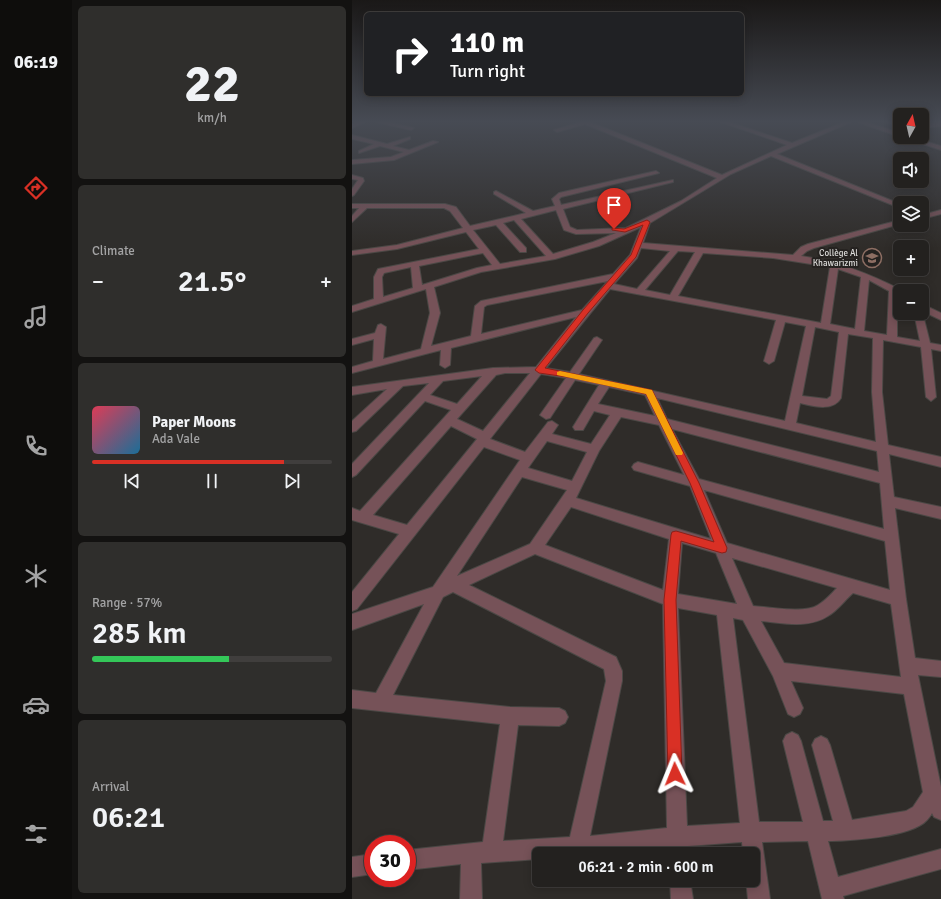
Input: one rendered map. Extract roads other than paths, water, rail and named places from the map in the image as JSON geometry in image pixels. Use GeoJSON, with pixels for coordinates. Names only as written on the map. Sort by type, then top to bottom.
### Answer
{"type":"FeatureCollection","features":[{"type":"Feature","properties":{"kind":"street"},"geometry":{"type":"LineString","coordinates":[[689,164],[721,177]]}},
{"type":"Feature","properties":{"kind":"street"},"geometry":{"type":"LineString","coordinates":[[352,309],[473,272],[552,257],[584,248],[647,222],[683,202],[721,177],[749,164]]}},
{"type":"Feature","properties":{"kind":"street"},"geometry":{"type":"LineString","coordinates":[[796,164],[893,203]]}},
{"type":"Feature","properties":{"kind":"street"},"geometry":{"type":"LineString","coordinates":[[625,230],[576,232],[570,230],[567,228],[555,199],[559,195],[656,173]]}},
{"type":"Feature","properties":{"kind":"street"},"geometry":{"type":"LineString","coordinates":[[352,177],[361,179],[361,181],[352,194]]}},
{"type":"Feature","properties":{"kind":"street"},"geometry":{"type":"LineString","coordinates":[[378,261],[468,229],[671,181]]}},
{"type":"Feature","properties":{"kind":"street"},"geometry":{"type":"LineString","coordinates":[[496,193],[531,213]]}},
{"type":"Feature","properties":{"kind":"street"},"geometry":{"type":"LineString","coordinates":[[352,206],[445,206],[453,209],[498,267]]}},
{"type":"Feature","properties":{"kind":"street"},"geometry":{"type":"LineString","coordinates":[[352,220],[365,206]]}},
{"type":"Feature","properties":{"kind":"street"},"geometry":{"type":"LineString","coordinates":[[929,215],[941,212]]}},
{"type":"Feature","properties":{"kind":"street"},"geometry":{"type":"LineString","coordinates":[[515,217],[552,257]]}},
{"type":"Feature","properties":{"kind":"street"},"geometry":{"type":"LineString","coordinates":[[498,222],[523,250]]}},
{"type":"Feature","properties":{"kind":"street"},"geometry":{"type":"LineString","coordinates":[[352,604],[411,532],[483,438],[585,312],[634,256],[647,222]]}},
{"type":"Feature","properties":{"kind":"street"},"geometry":{"type":"LineString","coordinates":[[796,257],[804,249],[811,246],[893,224]]}},
{"type":"Feature","properties":{"kind":"street"},"geometry":{"type":"LineString","coordinates":[[638,245],[699,252],[796,257],[834,265],[865,275],[893,289]]}},
{"type":"Feature","properties":{"kind":"street"},"geometry":{"type":"LineString","coordinates":[[352,252],[378,261],[415,265],[485,250]]}},
{"type":"Feature","properties":{"kind":"street"},"geometry":{"type":"LineString","coordinates":[[639,292],[675,250]]}},
{"type":"Feature","properties":{"kind":"street"},"geometry":{"type":"LineString","coordinates":[[673,298],[699,252]]}},
{"type":"Feature","properties":{"kind":"street"},"geometry":{"type":"LineString","coordinates":[[378,261],[379,300]]}},
{"type":"Feature","properties":{"kind":"street"},"geometry":{"type":"LineString","coordinates":[[415,265],[418,290]]}},
{"type":"Feature","properties":{"kind":"street"},"geometry":{"type":"LineString","coordinates":[[825,326],[834,265]]}},
{"type":"Feature","properties":{"kind":"street"},"geometry":{"type":"LineString","coordinates":[[859,332],[865,275]]}},
{"type":"Feature","properties":{"kind":"street"},"geometry":{"type":"LineString","coordinates":[[476,338],[480,306],[484,303],[618,276]]}},
{"type":"Feature","properties":{"kind":"street"},"geometry":{"type":"LineString","coordinates":[[425,351],[435,313],[430,286]]}},
{"type":"Feature","properties":{"kind":"street"},"geometry":{"type":"LineString","coordinates":[[608,286],[941,348]]}},
{"type":"Feature","properties":{"kind":"street"},"geometry":{"type":"LineString","coordinates":[[929,310],[941,317]]}},
{"type":"Feature","properties":{"kind":"street"},"geometry":{"type":"LineString","coordinates":[[352,370],[585,312]]}},
{"type":"Feature","properties":{"kind":"street"},"geometry":{"type":"LineString","coordinates":[[768,362],[781,318]]}},
{"type":"Feature","properties":{"kind":"street"},"geometry":{"type":"LineString","coordinates":[[892,338],[894,320]]}},
{"type":"Feature","properties":{"kind":"street"},"geometry":{"type":"LineString","coordinates":[[921,320],[926,345],[931,398]]}},
{"type":"Feature","properties":{"kind":"street"},"geometry":{"type":"LineString","coordinates":[[790,426],[811,324]]}},
{"type":"Feature","properties":{"kind":"street"},"geometry":{"type":"LineString","coordinates":[[795,399],[825,403],[834,401],[836,398],[844,330]]}},
{"type":"Feature","properties":{"kind":"street"},"geometry":{"type":"LineString","coordinates":[[352,342],[380,331],[378,364]]}},
{"type":"Feature","properties":{"kind":"street"},"geometry":{"type":"LineString","coordinates":[[446,588],[610,663],[614,671],[614,681],[578,847],[678,846],[750,832],[845,831],[896,824],[910,820],[937,802],[911,686],[898,599],[893,537],[885,479],[877,392],[878,336]]}},
{"type":"Feature","properties":{"kind":"street"},"geometry":{"type":"LineString","coordinates":[[380,703],[446,588],[528,458],[574,376],[597,340]]}},
{"type":"Feature","properties":{"kind":"street"},"geometry":{"type":"LineString","coordinates":[[445,365],[446,346]]}},
{"type":"Feature","properties":{"kind":"street"},"geometry":{"type":"LineString","coordinates":[[352,391],[441,377],[492,371],[518,369],[539,370],[649,392],[941,462]]}},
{"type":"Feature","properties":{"kind":"street"},"geometry":{"type":"LineString","coordinates":[[411,532],[358,515],[450,420],[492,371]]}},
{"type":"Feature","properties":{"kind":"street"},"geometry":{"type":"LineString","coordinates":[[352,472],[424,397],[441,377]]}},
{"type":"Feature","properties":{"kind":"street"},"geometry":{"type":"LineString","coordinates":[[352,428],[400,383]]}},
{"type":"Feature","properties":{"kind":"street"},"geometry":{"type":"LineString","coordinates":[[579,427],[606,383]]}},
{"type":"Feature","properties":{"kind":"street"},"geometry":{"type":"LineString","coordinates":[[649,392],[695,483],[748,613],[779,671],[794,708]]}},
{"type":"Feature","properties":{"kind":"street"},"geometry":{"type":"LineString","coordinates":[[424,397],[459,410]]}},
{"type":"Feature","properties":{"kind":"street"},"geometry":{"type":"LineString","coordinates":[[592,407],[663,422],[885,479]]}},
{"type":"Feature","properties":{"kind":"street"},"geometry":{"type":"LineString","coordinates":[[352,622],[446,588],[535,548],[568,501],[594,449],[618,412]]}},
{"type":"Feature","properties":{"kind":"street"},"geometry":{"type":"LineString","coordinates":[[450,420],[480,435],[495,447],[528,458]]}},
{"type":"Feature","properties":{"kind":"street"},"geometry":{"type":"LineString","coordinates":[[547,426],[594,449]]}},
{"type":"Feature","properties":{"kind":"street"},"geometry":{"type":"LineString","coordinates":[[638,467],[893,537]]}},
{"type":"Feature","properties":{"kind":"street"},"geometry":{"type":"LineString","coordinates":[[520,471],[576,487]]}},
{"type":"Feature","properties":{"kind":"street"},"geometry":{"type":"LineString","coordinates":[[568,501],[676,535],[898,599]]}},
{"type":"Feature","properties":{"kind":"street"},"geometry":{"type":"LineString","coordinates":[[888,501],[941,513]]}},
{"type":"Feature","properties":{"kind":"street"},"geometry":{"type":"LineString","coordinates":[[676,535],[670,600],[678,846]]}},
{"type":"Feature","properties":{"kind":"street"},"geometry":{"type":"LineString","coordinates":[[535,548],[670,600],[748,613],[796,617],[810,616],[823,611],[851,585]]}},
{"type":"Feature","properties":{"kind":"street"},"geometry":{"type":"LineString","coordinates":[[724,609],[759,899]]}},
{"type":"Feature","properties":{"kind":"street"},"geometry":{"type":"LineString","coordinates":[[908,666],[941,669]]}},
{"type":"Feature","properties":{"kind":"street"},"geometry":{"type":"LineString","coordinates":[[779,671],[911,686]]}},
{"type":"Feature","properties":{"kind":"street"},"geometry":{"type":"LineString","coordinates":[[352,699],[510,716],[558,717]]}},
{"type":"Feature","properties":{"kind":"street"},"geometry":{"type":"LineString","coordinates":[[492,852],[510,716]]}},
{"type":"Feature","properties":{"kind":"street"},"geometry":{"type":"LineString","coordinates":[[792,741],[814,832],[832,894],[941,859]]}},
{"type":"Feature","properties":{"kind":"street"},"geometry":{"type":"LineString","coordinates":[[820,745],[845,831]]}},
{"type":"Feature","properties":{"kind":"street"},"geometry":{"type":"LineString","coordinates":[[416,859],[471,853],[532,850]]}},
{"type":"Feature","properties":{"kind":"street"},"geometry":{"type":"LineString","coordinates":[[471,853],[471,899]]}},
{"type":"Feature","properties":{"kind":"street"},"geometry":{"type":"LineString","coordinates":[[352,867],[364,865]]}},
{"type":"Feature","properties":{"kind":"street"},"geometry":{"type":"LineString","coordinates":[[681,887],[682,899]]}},
{"type":"Feature","properties":{"kind":"place","name":"Collège Al Khawarizmi"},"geometry":{"type":"Point","coordinates":[872,258]}}]}
